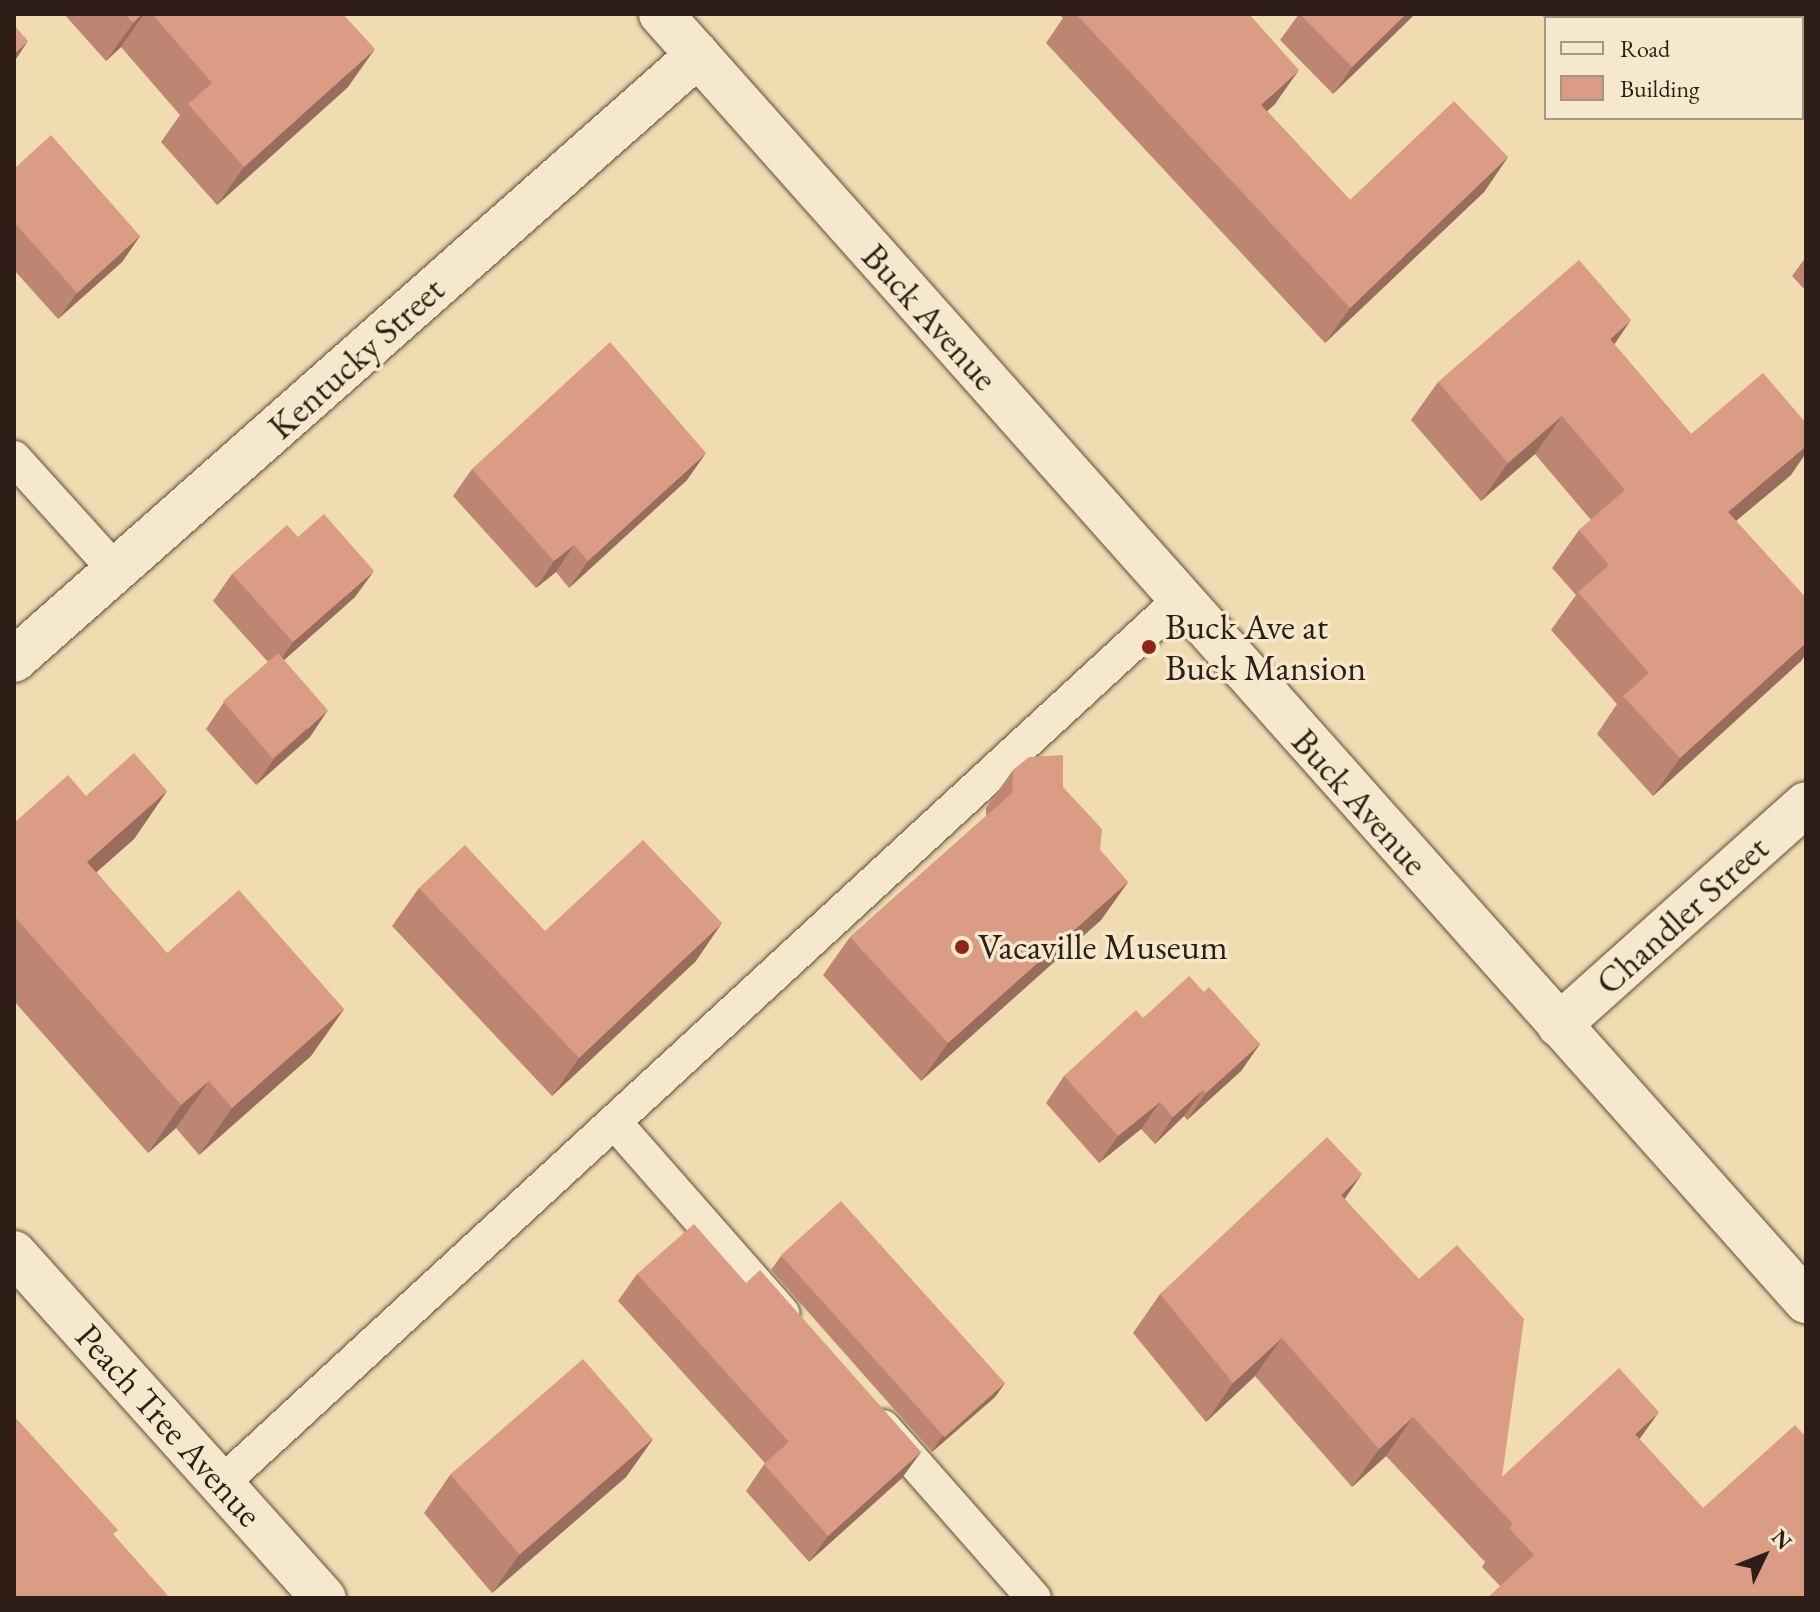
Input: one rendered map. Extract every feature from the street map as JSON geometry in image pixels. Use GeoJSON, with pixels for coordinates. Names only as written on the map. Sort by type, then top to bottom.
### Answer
{"type":"FeatureCollection","features":[{"type":"Feature","properties":{"kind":"street","name":"Buck Avenue"},"geometry":{"type":"LineString","coordinates":[[661,14],[1806,1301]]}},
{"type":"Feature","properties":{"kind":"street","name":"Kentucky Street"},"geometry":{"type":"LineString","coordinates":[[14,660],[698,55]]}},
{"type":"Feature","properties":{"kind":"street","name":"Chandler Street"},"geometry":{"type":"LineString","coordinates":[[1559,1025],[1806,804]]}},
{"type":"Feature","properties":{"kind":"street","name":"Peach Tree Avenue"},"geometry":{"type":"LineString","coordinates":[[14,1253],[324,1598]]}},
{"type":"Feature","properties":{"kind":"lane"},"geometry":{"type":"LineString","coordinates":[[14,458],[116,571]]}},
{"type":"Feature","properties":{"kind":"lane"},"geometry":{"type":"LineString","coordinates":[[221,1484],[616,1124],[1181,599]]}},
{"type":"Feature","properties":{"kind":"lane"},"geometry":{"type":"LineString","coordinates":[[616,1124],[804,1337]]}},
{"type":"Feature","properties":{"kind":"lane"},"geometry":{"type":"LineString","coordinates":[[856,1397],[1034,1598]]}},
{"type":"Feature","properties":{"kind":"building"},"geometry":{"type":"Polygon","coordinates":[[[125,14],[142,14],[133,23],[125,14]]]}},
{"type":"Feature","properties":{"kind":"building"},"geometry":{"type":"Polygon","coordinates":[[[152,14],[343,14],[375,49],[244,167],[188,104],[212,83],[152,14]]]}},
{"type":"Feature","properties":{"kind":"building"},"geometry":{"type":"Polygon","coordinates":[[[1076,14],[1249,14],[1299,70],[1261,105],[1350,200],[1454,101],[1508,157],[1350,308],[1076,14]]]}},
{"type":"Feature","properties":{"kind":"building"},"geometry":{"type":"Polygon","coordinates":[[[1300,14],[1406,14],[1352,67],[1300,14]]]}},
{"type":"Feature","properties":{"kind":"building"},"geometry":{"type":"Polygon","coordinates":[[[1583,14],[1663,14],[1663,16],[1583,14]]]}},
{"type":"Feature","properties":{"kind":"building"},"geometry":{"type":"Polygon","coordinates":[[[14,25],[28,41],[14,54],[14,25]]]}},
{"type":"Feature","properties":{"kind":"building"},"geometry":{"type":"Polygon","coordinates":[[[51,135],[140,236],[77,293],[14,222],[14,169],[51,135]]]}},
{"type":"Feature","properties":{"kind":"building"},"geometry":{"type":"Polygon","coordinates":[[[1579,260],[1631,320],[1610,339],[1691,434],[1763,373],[1806,423],[1806,446],[1728,512],[1806,598],[1806,643],[1680,758],[1623,696],[1649,673],[1578,592],[1609,565],[1579,530],[1625,490],[1562,416],[1508,463],[1438,382],[1579,260]]]}},
{"type":"Feature","properties":{"kind":"building"},"geometry":{"type":"Polygon","coordinates":[[[610,342],[706,453],[588,561],[574,545],[554,561],[472,469],[610,342]]]}},
{"type":"Feature","properties":{"kind":"building"},"geometry":{"type":"Polygon","coordinates":[[[324,514],[374,571],[293,642],[232,574],[287,525],[298,537],[324,514]]]}},
{"type":"Feature","properties":{"kind":"building"},"geometry":{"type":"Polygon","coordinates":[[[278,653],[328,710],[273,758],[223,701],[278,653]]]}},
{"type":"Feature","properties":{"kind":"building"},"geometry":{"type":"Polygon","coordinates":[[[134,753],[167,791],[87,862],[167,953],[239,890],[344,1009],[232,1108],[209,1081],[181,1105],[14,916],[14,823],[68,775],[86,796],[134,753]]]}},
{"type":"Feature","properties":{"kind":"building","name":"Vacaville Museum"},"geometry":{"type":"Polygon","coordinates":[[[1063,755],[1063,787],[1102,829],[1100,850],[1128,882],[948,1043],[850,937],[1012,793],[1013,770],[1029,757],[1063,755]]]}},
{"type":"Feature","properties":{"kind":"building"},"geometry":{"type":"Polygon","coordinates":[[[643,840],[722,923],[579,1058],[419,888],[465,845],[545,931],[643,840]]]}},
{"type":"Feature","properties":{"kind":"building"},"geometry":{"type":"Polygon","coordinates":[[[1189,976],[1204,992],[1209,987],[1260,1044],[1206,1093],[1203,1090],[1173,1117],[1160,1102],[1118,1136],[1064,1076],[1136,1010],[1143,1018],[1189,976]]]}},
{"type":"Feature","properties":{"kind":"building"},"geometry":{"type":"Polygon","coordinates":[[[1327,1137],[1362,1174],[1341,1195],[1419,1279],[1457,1245],[1524,1319],[1502,1477],[1619,1368],[1659,1412],[1635,1434],[1703,1508],[1795,1425],[1806,1437],[1806,1598],[1487,1598],[1534,1555],[1509,1528],[1513,1524],[1413,1417],[1379,1449],[1282,1338],[1233,1383],[1160,1294],[1327,1137]]]}},
{"type":"Feature","properties":{"kind":"building"},"geometry":{"type":"Polygon","coordinates":[[[841,1201],[1005,1383],[945,1437],[781,1255],[841,1201]]]}},
{"type":"Feature","properties":{"kind":"building"},"geometry":{"type":"Polygon","coordinates":[[[694,1224],[746,1283],[760,1270],[921,1452],[828,1536],[764,1464],[789,1442],[637,1274],[694,1224]]]}},
{"type":"Feature","properties":{"kind":"building"},"geometry":{"type":"Polygon","coordinates":[[[583,1359],[653,1439],[520,1554],[450,1474],[583,1359]]]}},
{"type":"Feature","properties":{"kind":"building"},"geometry":{"type":"Polygon","coordinates":[[[14,1416],[118,1530],[113,1534],[170,1598],[14,1598],[14,1416]]]}},
{"type":"Feature","properties":{"kind":"place","name":"Buck Ave at Buck Mansion"},"geometry":{"type":"Point","coordinates":[1149,647]}},
{"type":"Feature","properties":{"kind":"place","name":"Vacaville Museum"},"geometry":{"type":"Point","coordinates":[962,947]}}]}
